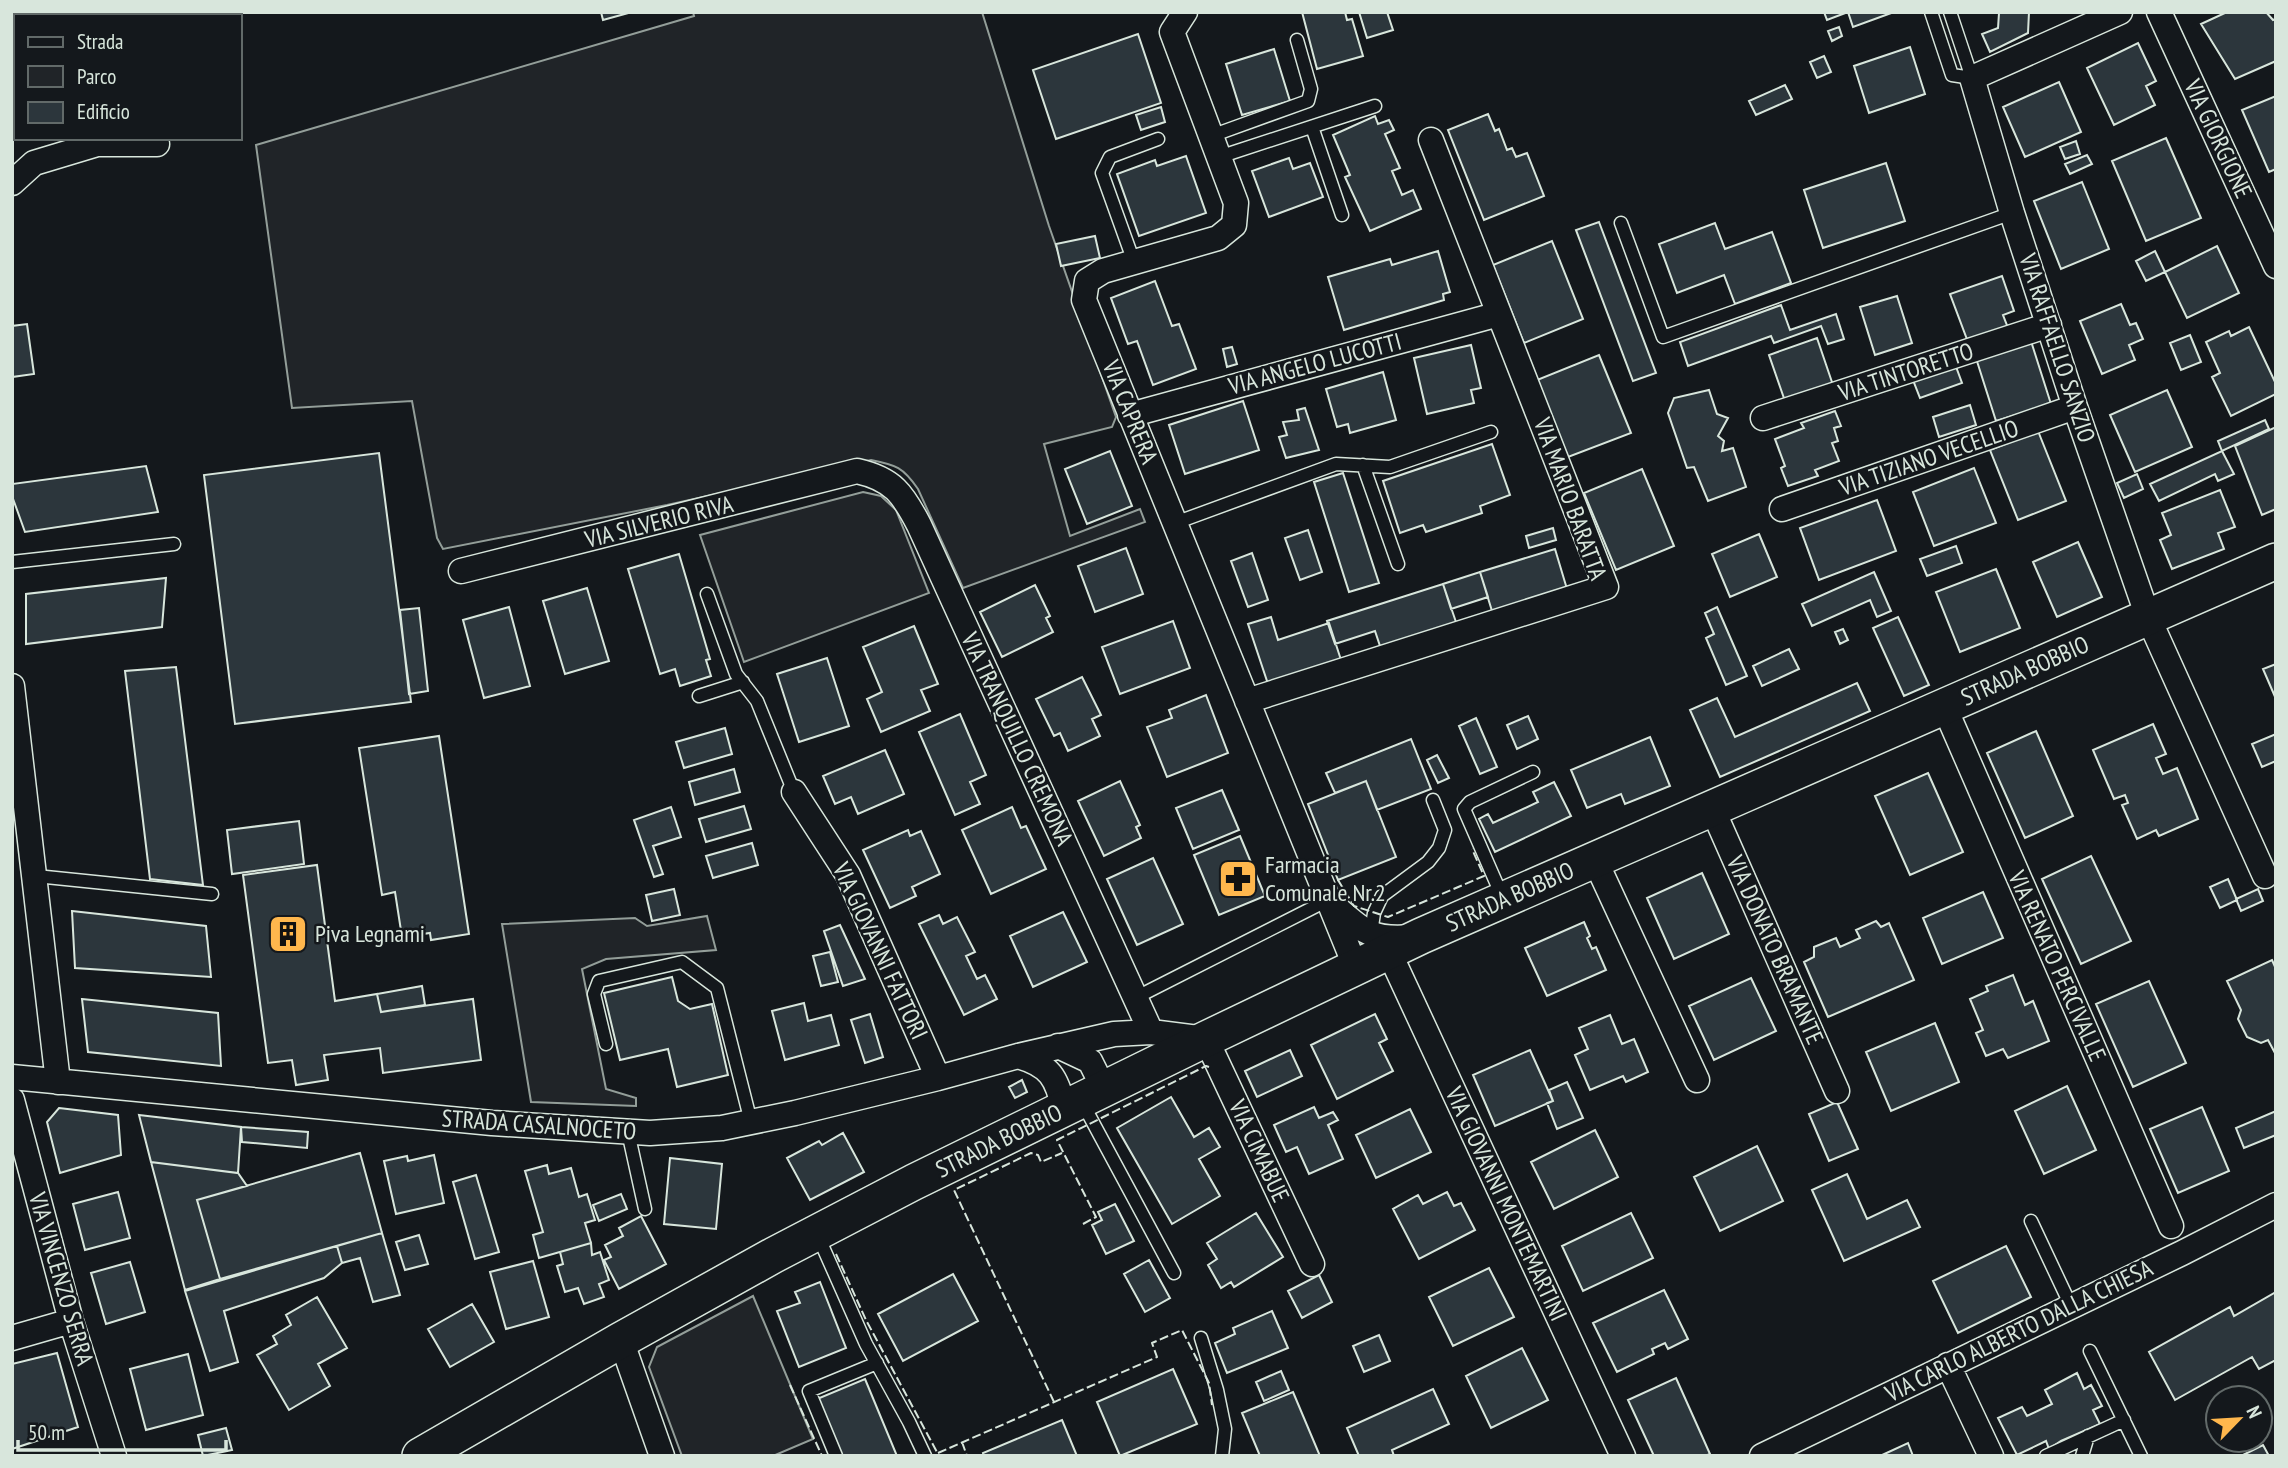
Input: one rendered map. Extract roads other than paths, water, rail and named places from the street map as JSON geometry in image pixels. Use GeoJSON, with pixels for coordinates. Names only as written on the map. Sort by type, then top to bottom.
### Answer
{"type":"FeatureCollection","features":[{"type":"Feature","properties":{"kind":"main road","name":"STRADA BOBBIO"},"geometry":{"type":"LineString","coordinates":[[431,1453],[621,1340],[817,1233],[1083,1099],[1356,968],[1380,943],[1421,936],[2276,561]]}},
{"type":"Feature","properties":{"kind":"street","name":"VIA CAPRERA"},"geometry":{"type":"LineString","coordinates":[[1185,12],[1172,32],[1236,203],[1234,225],[1219,238],[1103,271],[1087,282],[1084,300],[1356,968]]}},
{"type":"Feature","properties":{"kind":"street","name":"VIA GIORGIONE"},"geometry":{"type":"LineString","coordinates":[[2160,12],[2276,265]]}},
{"type":"Feature","properties":{"kind":"street"},"geometry":{"type":"LineString","coordinates":[[1972,78],[2107,15]]}},
{"type":"Feature","properties":{"kind":"street","name":"VIA RAFFAELLO SANZIO"},"geometry":{"type":"LineString","coordinates":[[1972,78],[2012,213],[2075,407],[2148,617]]}},
{"type":"Feature","properties":{"kind":"street","name":"VIA MARIO BARATTA"},"geometry":{"type":"LineString","coordinates":[[1247,701],[1606,587],[1431,139]]}},
{"type":"Feature","properties":{"kind":"street"},"geometry":{"type":"LineString","coordinates":[[12,183],[34,163],[97,144],[157,144]]}},
{"type":"Feature","properties":{"kind":"street","name":"VIA ANGELO LUCOTTI"},"geometry":{"type":"LineString","coordinates":[[1130,415],[1499,314]]}},
{"type":"Feature","properties":{"kind":"street","name":"VIA TINTORETTO"},"geometry":{"type":"LineString","coordinates":[[1763,418],[2049,325]]}},
{"type":"Feature","properties":{"kind":"street","name":"VIA TIZIANO VECELLIO"},"geometry":{"type":"LineString","coordinates":[[1782,509],[2075,407]]}},
{"type":"Feature","properties":{"kind":"street","name":"VIA SILVERIO RIVA"},"geometry":{"type":"LineString","coordinates":[[461,571],[857,471]]}},
{"type":"Feature","properties":{"kind":"street","name":"VIA TRANQUILLO CREMONA"},"geometry":{"type":"LineString","coordinates":[[857,471],[871,474],[889,483],[904,496],[1151,1032]]}},
{"type":"Feature","properties":{"kind":"street"},"geometry":{"type":"LineString","coordinates":[[2148,617],[2265,876]]}},
{"type":"Feature","properties":{"kind":"street"},"geometry":{"type":"LineString","coordinates":[[12,686],[58,1082]]}},
{"type":"Feature","properties":{"kind":"street","name":"VIA RENATO PERCIVALLE"},"geometry":{"type":"LineString","coordinates":[[1944,706],[2171,1226]]}},
{"type":"Feature","properties":{"kind":"street","name":"VIA GIOVANNI FATTORI"},"geometry":{"type":"LineString","coordinates":[[794,792],[848,875],[939,1078]]}},
{"type":"Feature","properties":{"kind":"street","name":"VIA DONATO BRAMANTE"},"geometry":{"type":"LineString","coordinates":[[1712,808],[1837,1091]]}},
{"type":"Feature","properties":{"kind":"street","name":"STRADA BOBBIO"},"geometry":{"type":"LineString","coordinates":[[1595,860],[1697,1080]]}},
{"type":"Feature","properties":{"kind":"street","name":"VIA CAPRERA"},"geometry":{"type":"LineString","coordinates":[[1328,900],[1380,943]]}},
{"type":"Feature","properties":{"kind":"street","name":"VIA GIOVANNI MONTEMARTINI"},"geometry":{"type":"LineString","coordinates":[[1380,943],[1623,1456]]}},
{"type":"Feature","properties":{"kind":"street","name":"STRADA CASALNOCETO"},"geometry":{"type":"LineString","coordinates":[[12,1077],[492,1123],[650,1133],[722,1128],[794,1114],[1114,1034],[1151,1032],[1206,1039]]}},
{"type":"Feature","properties":{"kind":"street","name":"VIA CIMABUE"},"geometry":{"type":"LineString","coordinates":[[1206,1039],[1312,1264]]}},
{"type":"Feature","properties":{"kind":"street"},"geometry":{"type":"LineString","coordinates":[[1018,1056],[1038,1061],[1058,1083],[1083,1099],[1090,1061],[1058,1046]]}},
{"type":"Feature","properties":{"kind":"street","name":"VIA VINCENZO SERRA"},"geometry":{"type":"LineString","coordinates":[[12,1100],[71,1321],[114,1456]]}},
{"type":"Feature","properties":{"kind":"street","name":"VIA CARLO ALBERTO DALLA CHIESA"},"geometry":{"type":"LineString","coordinates":[[1762,1456],[2276,1205]]}},
{"type":"Feature","properties":{"kind":"street"},"geometry":{"type":"LineString","coordinates":[[12,1338],[71,1321]]}},
{"type":"Feature","properties":{"kind":"street"},"geometry":{"type":"LineString","coordinates":[[621,1340],[662,1456]]}},
{"type":"Feature","properties":{"kind":"street"},"geometry":{"type":"LineString","coordinates":[[1948,1365],[1991,1456]]}},
{"type":"Feature","properties":{"kind":"lane"},"geometry":{"type":"LineString","coordinates":[[1931,12],[1952,75],[1972,78]]}},
{"type":"Feature","properties":{"kind":"lane","name":"VIA RAFFAELLO SANZIO"},"geometry":{"type":"LineString","coordinates":[[1950,12],[1972,78]]}},
{"type":"Feature","properties":{"kind":"lane"},"geometry":{"type":"LineString","coordinates":[[1215,146],[1308,101],[1311,89],[1297,40]]}},
{"type":"Feature","properties":{"kind":"lane"},"geometry":{"type":"LineString","coordinates":[[1215,146],[1312,127],[1375,106]]}},
{"type":"Feature","properties":{"kind":"lane"},"geometry":{"type":"LineString","coordinates":[[1312,127],[1342,215]]}},
{"type":"Feature","properties":{"kind":"lane"},"geometry":{"type":"LineString","coordinates":[[1134,262],[1102,173],[1110,157],[1158,139]]}},
{"type":"Feature","properties":{"kind":"lane"},"geometry":{"type":"LineString","coordinates":[[1621,223],[1663,337],[2012,213]]}},
{"type":"Feature","properties":{"kind":"lane"},"geometry":{"type":"LineString","coordinates":[[1175,523],[1336,464],[1390,467],[1491,432]]}},
{"type":"Feature","properties":{"kind":"lane"},"geometry":{"type":"LineString","coordinates":[[1363,466],[1398,564]]}},
{"type":"Feature","properties":{"kind":"lane"},"geometry":{"type":"LineString","coordinates":[[12,562],[174,544]]}},
{"type":"Feature","properties":{"kind":"lane"},"geometry":{"type":"LineString","coordinates":[[707,594],[736,674],[757,701],[794,792]]}},
{"type":"Feature","properties":{"kind":"lane"},"geometry":{"type":"LineString","coordinates":[[699,696],[743,682]]}},
{"type":"Feature","properties":{"kind":"lane"},"geometry":{"type":"LineString","coordinates":[[1504,900],[1464,809],[1470,802],[1533,772]]}},
{"type":"Feature","properties":{"kind":"lane"},"geometry":{"type":"LineString","coordinates":[[1433,800],[1445,830]]}},
{"type":"Feature","properties":{"kind":"lane"},"geometry":{"type":"LineString","coordinates":[[1380,943],[1374,913],[1382,896],[1428,862],[1438,848],[1445,830],[1468,818]]}},
{"type":"Feature","properties":{"kind":"lane"},"geometry":{"type":"LineString","coordinates":[[36,876],[212,894]]}},
{"type":"Feature","properties":{"kind":"lane"},"geometry":{"type":"LineString","coordinates":[[1135,998],[1328,900]]}},
{"type":"Feature","properties":{"kind":"lane"},"geometry":{"type":"LineString","coordinates":[[606,1044],[594,994],[599,981],[682,962],[717,988],[751,1122]]}},
{"type":"Feature","properties":{"kind":"lane"},"geometry":{"type":"LineString","coordinates":[[1083,1099],[1174,1273]]}},
{"type":"Feature","properties":{"kind":"lane"},"geometry":{"type":"LineString","coordinates":[[628,1132],[645,1209]]}},
{"type":"Feature","properties":{"kind":"lane"},"geometry":{"type":"LineString","coordinates":[[2031,1221],[2071,1306]]}},
{"type":"Feature","properties":{"kind":"lane"},"geometry":{"type":"LineString","coordinates":[[817,1233],[877,1363],[925,1456]]}},
{"type":"Feature","properties":{"kind":"lane"},"geometry":{"type":"LineString","coordinates":[[1201,1338],[1217,1390],[1225,1429],[1222,1456]]}},
{"type":"Feature","properties":{"kind":"lane"},"geometry":{"type":"LineString","coordinates":[[2090,1351],[2141,1456]]}},
{"type":"Feature","properties":{"kind":"lane"},"geometry":{"type":"LineString","coordinates":[[836,1456],[809,1391],[877,1363]]}},
{"type":"Feature","properties":{"kind":"lane"},"geometry":{"type":"LineString","coordinates":[[2046,1456],[2123,1420]]}},
{"type":"Feature","properties":{"kind":"lane"},"geometry":{"type":"LineString","coordinates":[[2082,1456],[2088,1436]]}},
{"type":"Feature","properties":{"kind":"place","name":"Farmacia Comunale Nr.2"},"geometry":{"type":"Point","coordinates":[1238,879]}},
{"type":"Feature","properties":{"kind":"place","name":"Piva Legnami"},"geometry":{"type":"Point","coordinates":[288,934]}}]}
